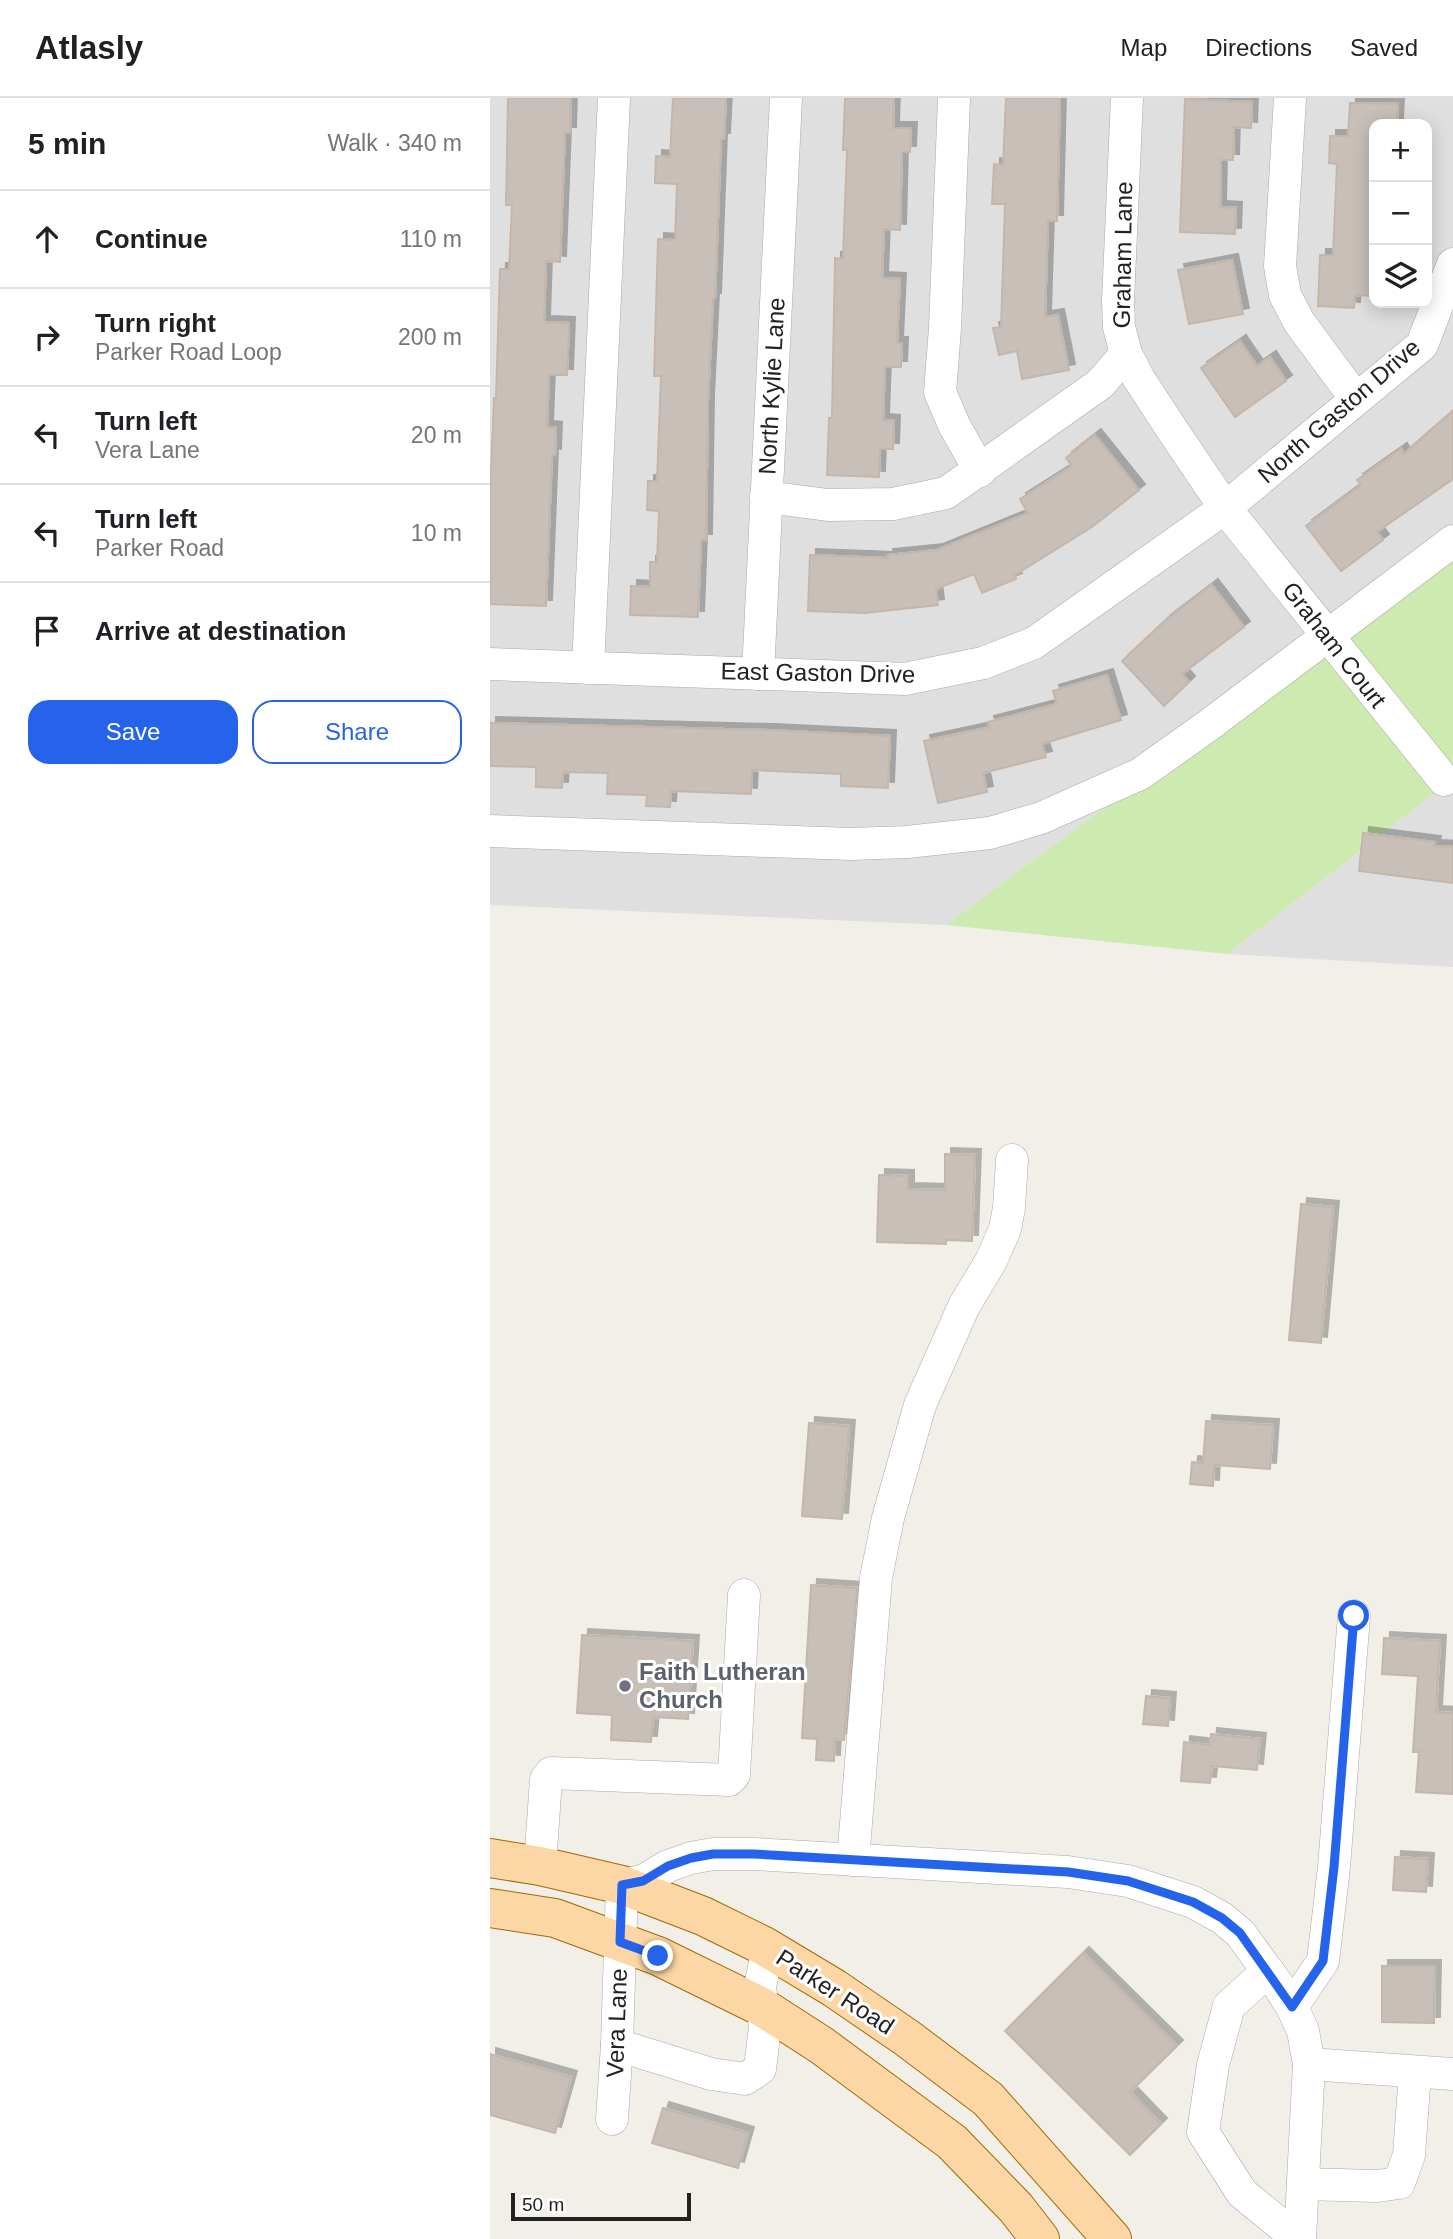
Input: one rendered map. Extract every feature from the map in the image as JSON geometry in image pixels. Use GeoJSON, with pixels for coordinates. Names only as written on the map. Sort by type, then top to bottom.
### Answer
{"type":"FeatureCollection","features":[{"type":"Feature","properties":{"kind":"main road","name":"Parker Road"},"geometry":{"type":"LineString","coordinates":[[490,1857],[622,1885],[703,1916],[768,1948],[845,1996],[988,2099],[1112,2239]]}},
{"type":"Feature","properties":{"kind":"main road"},"geometry":{"type":"LineString","coordinates":[[490,1908],[555,1918],[658,1956],[762,2007],[821,2045],[951,2141],[1016,2208],[1040,2239]]}},
{"type":"Feature","properties":{"kind":"street"},"geometry":{"type":"LineString","coordinates":[[588,668],[614,98]]}},
{"type":"Feature","properties":{"kind":"street","name":"North Kylie Lane"},"geometry":{"type":"LineString","coordinates":[[758,674],[786,98]]}},
{"type":"Feature","properties":{"kind":"street"},"geometry":{"type":"LineString","coordinates":[[954,98],[940,391],[954,425],[980,471]]}},
{"type":"Feature","properties":{"kind":"street","name":"Graham Lane"},"geometry":{"type":"LineString","coordinates":[[1128,98],[1119,327],[1126,354],[1139,379],[1225,508]]}},
{"type":"Feature","properties":{"kind":"street"},"geometry":{"type":"LineString","coordinates":[[1290,98],[1280,266],[1285,295],[1299,322],[1356,399]]}},
{"type":"Feature","properties":{"kind":"street","name":"North Gaston Drive"},"geometry":{"type":"LineString","coordinates":[[1225,508],[1422,345],[1453,264]]}},
{"type":"Feature","properties":{"kind":"street"},"geometry":{"type":"LineString","coordinates":[[766,497],[828,505],[893,504],[946,493],[1100,384],[1126,354]]}},
{"type":"Feature","properties":{"kind":"street","name":"East Gaston Drive"},"geometry":{"type":"LineString","coordinates":[[490,664],[905,679],[983,663],[1034,643],[1225,508]]}},
{"type":"Feature","properties":{"kind":"street","name":"Graham Court"},"geometry":{"type":"LineString","coordinates":[[1225,508],[1444,780]]}},
{"type":"Feature","properties":{"kind":"street"},"geometry":{"type":"LineString","coordinates":[[490,831],[851,844],[907,842],[990,833],[1041,818],[1140,774],[1453,541]]}},
{"type":"Feature","properties":{"kind":"street"},"geometry":{"type":"LineString","coordinates":[[853,1860],[876,1578],[881,1548],[920,1405],[964,1306],[991,1261],[1004,1229],[1009,1208],[1012,1160]]}},
{"type":"Feature","properties":{"kind":"street"},"geometry":{"type":"LineString","coordinates":[[540,1866],[545,1779],[551,1773],[729,1780],[734,1775],[744,1595]]}},
{"type":"Feature","properties":{"kind":"street"},"geometry":{"type":"LineString","coordinates":[[1292,2007],[1323,1961],[1334,1867],[1354,1616]]}},
{"type":"Feature","properties":{"kind":"street"},"geometry":{"type":"LineString","coordinates":[[622,1885],[643,1881],[668,1866],[691,1858],[713,1854],[1068,1872],[1128,1881],[1193,1902],[1222,1918],[1240,1933],[1292,2007],[1303,2031],[1308,2064],[1299,2239]]}},
{"type":"Feature","properties":{"kind":"street","name":"Vera Lane"},"geometry":{"type":"LineString","coordinates":[[612,2119],[622,1885]]}},
{"type":"Feature","properties":{"kind":"street"},"geometry":{"type":"LineString","coordinates":[[617,2045],[711,2074],[745,2079],[760,2069],[765,2027],[760,1987],[768,1948]]}},
{"type":"Feature","properties":{"kind":"street"},"geometry":{"type":"LineString","coordinates":[[1268,1970],[1229,2006],[1213,2065],[1203,2132],[1242,2193],[1299,2239]]}},
{"type":"Feature","properties":{"kind":"street"},"geometry":{"type":"LineString","coordinates":[[1308,2064],[1453,2074]]}},
{"type":"Feature","properties":{"kind":"street"},"geometry":{"type":"LineString","coordinates":[[1303,2184],[1377,2186],[1399,2183],[1409,2155],[1415,2072]]}},
{"type":"Feature","properties":{"kind":"shaded area"},"geometry":{"type":"Polygon","coordinates":[[[490,98],[1453,98],[1453,549],[946,925],[490,905],[490,98]]]}},
{"type":"Feature","properties":{"kind":"shaded area"},"geometry":{"type":"Polygon","coordinates":[[[1453,779],[1453,967],[1227,954],[1453,779]]]}},
{"type":"Feature","properties":{"kind":"green space"},"geometry":{"type":"Polygon","coordinates":[[[1453,549],[1453,779],[1227,954],[946,925],[1453,549]]]}},
{"type":"Feature","properties":{"kind":"building"},"geometry":{"type":"Polygon","coordinates":[[[508,98],[571,98],[570,133],[565,133],[560,262],[546,261],[544,322],[569,323],[567,375],[549,375],[547,427],[556,428],[555,455],[552,454],[546,606],[490,604],[490,496],[500,269],[509,269],[512,205],[506,205],[508,98]]]}},
{"type":"Feature","properties":{"kind":"building"},"geometry":{"type":"Polygon","coordinates":[[[673,98],[726,98],[724,139],[721,139],[708,401],[706,540],[701,540],[698,617],[630,615],[631,586],[650,587],[650,562],[657,562],[659,511],[647,510],[648,481],[657,481],[661,376],[654,376],[658,239],[675,240],[677,184],[655,183],[656,156],[670,157],[673,98]]]}},
{"type":"Feature","properties":{"kind":"building"},"geometry":{"type":"Polygon","coordinates":[[[845,98],[894,98],[893,128],[911,128],[910,152],[902,152],[900,230],[884,229],[882,278],[900,279],[897,343],[902,343],[901,367],[885,367],[883,420],[894,421],[893,449],[880,449],[879,477],[827,475],[829,418],[832,418],[835,258],[843,259],[847,150],[843,150],[845,98]]]}},
{"type":"Feature","properties":{"kind":"building"},"geometry":{"type":"Polygon","coordinates":[[[1006,98],[1060,98],[1057,221],[1048,221],[1045,317],[1058,315],[1069,370],[1022,379],[1017,351],[999,355],[993,328],[1001,327],[1005,204],[992,204],[994,164],[1003,165],[1006,98]]]}},
{"type":"Feature","properties":{"kind":"building"},"geometry":{"type":"Polygon","coordinates":[[[1185,99],[1252,102],[1251,128],[1234,127],[1233,160],[1221,160],[1220,207],[1236,208],[1235,234],[1180,232],[1185,99]]]}},
{"type":"Feature","properties":{"kind":"building"},"geometry":{"type":"Polygon","coordinates":[[[1350,103],[1398,104],[1397,119],[1369,119],[1369,296],[1355,295],[1354,308],[1318,306],[1320,255],[1333,255],[1337,164],[1329,163],[1330,136],[1348,136],[1350,103]]]}},
{"type":"Feature","properties":{"kind":"building"},"geometry":{"type":"Polygon","coordinates":[[[1232,260],[1243,314],[1189,324],[1178,270],[1232,260]]]}},
{"type":"Feature","properties":{"kind":"building"},"geometry":{"type":"Polygon","coordinates":[[[1240,341],[1257,366],[1270,357],[1286,381],[1235,417],[1201,368],[1240,341]]]}},
{"type":"Feature","properties":{"kind":"building"},"geometry":{"type":"Polygon","coordinates":[[[1453,411],[1453,479],[1377,532],[1383,540],[1341,571],[1306,526],[1361,485],[1357,480],[1401,449],[1404,454],[1453,411]]]}},
{"type":"Feature","properties":{"kind":"building"},"geometry":{"type":"Polygon","coordinates":[[[1095,435],[1139,490],[1092,527],[1015,575],[1016,579],[982,593],[974,574],[936,589],[938,605],[865,613],[808,611],[810,555],[888,558],[887,555],[937,550],[1028,513],[1020,499],[1072,466],[1066,458],[1095,435]]]}},
{"type":"Feature","properties":{"kind":"building"},"geometry":{"type":"Polygon","coordinates":[[[1212,585],[1244,627],[1182,674],[1189,682],[1164,706],[1122,661],[1166,620],[1212,585]]]}},
{"type":"Feature","properties":{"kind":"building"},"geometry":{"type":"Polygon","coordinates":[[[1107,675],[1121,720],[1042,744],[1046,757],[983,773],[987,792],[938,803],[924,741],[990,727],[988,722],[1057,704],[1053,691],[1107,675]]]}},
{"type":"Feature","properties":{"kind":"building"},"geometry":{"type":"Polygon","coordinates":[[[490,723],[890,736],[888,788],[841,786],[841,774],[752,770],[751,794],[671,791],[670,807],[646,806],[647,795],[607,794],[608,773],[563,772],[562,788],[536,787],[536,767],[490,766],[490,723]]]}},
{"type":"Feature","properties":{"kind":"building"},"geometry":{"type":"Polygon","coordinates":[[[1363,833],[1435,842],[1434,846],[1453,847],[1453,883],[1359,871],[1363,833]]]}},
{"type":"Feature","properties":{"kind":"building"},"geometry":{"type":"Polygon","coordinates":[[[945,1154],[975,1155],[972,1241],[946,1240],[946,1244],[877,1242],[879,1175],[908,1176],[908,1189],[945,1190],[945,1154]]]}},
{"type":"Feature","properties":{"kind":"building"},"geometry":{"type":"Polygon","coordinates":[[[1301,1204],[1333,1207],[1321,1343],[1289,1340],[1301,1204]]]}},
{"type":"Feature","properties":{"kind":"building"},"geometry":{"type":"Polygon","coordinates":[[[1206,1421],[1273,1425],[1270,1469],[1214,1465],[1213,1486],[1190,1484],[1192,1462],[1203,1463],[1206,1421]]]}},
{"type":"Feature","properties":{"kind":"building"},"geometry":{"type":"Polygon","coordinates":[[[809,1423],[849,1426],[842,1519],[802,1516],[809,1423]]]}},
{"type":"Feature","properties":{"kind":"building"},"geometry":{"type":"Polygon","coordinates":[[[811,1585],[857,1588],[844,1740],[835,1739],[834,1761],[816,1760],[817,1739],[802,1738],[811,1585]]]}},
{"type":"Feature","properties":{"kind":"building"},"geometry":{"type":"Polygon","coordinates":[[[582,1635],[693,1641],[688,1719],[653,1717],[651,1742],[611,1740],[612,1715],[577,1713],[582,1635]]]}},
{"type":"Feature","properties":{"kind":"building"},"geometry":{"type":"Polygon","coordinates":[[[1384,1638],[1440,1641],[1436,1712],[1453,1713],[1453,1794],[1416,1792],[1419,1752],[1413,1752],[1418,1676],[1382,1674],[1384,1638]]]}},
{"type":"Feature","properties":{"kind":"building"},"geometry":{"type":"Polygon","coordinates":[[[1146,1696],[1170,1698],[1168,1726],[1143,1724],[1146,1696]]]}},
{"type":"Feature","properties":{"kind":"building"},"geometry":{"type":"Polygon","coordinates":[[[1211,1734],[1260,1739],[1257,1770],[1212,1766],[1210,1783],[1181,1781],[1184,1742],[1210,1745],[1211,1734]]]}},
{"type":"Feature","properties":{"kind":"building"},"geometry":{"type":"Polygon","coordinates":[[[1395,1857],[1428,1859],[1426,1892],[1393,1890],[1395,1857]]]}},
{"type":"Feature","properties":{"kind":"building"},"geometry":{"type":"Polygon","coordinates":[[[1083,1953],[1177,2046],[1130,2092],[1161,2124],[1130,2155],[1005,2031],[1083,1953]]]}},
{"type":"Feature","properties":{"kind":"building"},"geometry":{"type":"Polygon","coordinates":[[[1382,1966],[1435,1966],[1434,2023],[1382,2022],[1382,1966]]]}},
{"type":"Feature","properties":{"kind":"building"},"geometry":{"type":"Polygon","coordinates":[[[490,2054],[571,2077],[555,2133],[490,2115],[490,2054]]]}},
{"type":"Feature","properties":{"kind":"building"},"geometry":{"type":"Polygon","coordinates":[[[663,2108],[748,2133],[738,2168],[652,2143],[663,2108]]]}},
{"type":"Feature","properties":{"kind":"place","name":"Faith Lutheran Church"},"geometry":{"type":"Point","coordinates":[625,1686]}},
{"type":"Feature","properties":{"kind":"route"},"geometry":{"type":"LineString","coordinates":[[658,1956],[620,1942],[622,1885],[643,1881],[668,1866],[691,1858],[713,1854],[754,1854],[1068,1872],[1128,1881],[1193,1902],[1222,1918],[1240,1933],[1292,2007],[1323,1961],[1334,1867],[1354,1616]]}}]}
